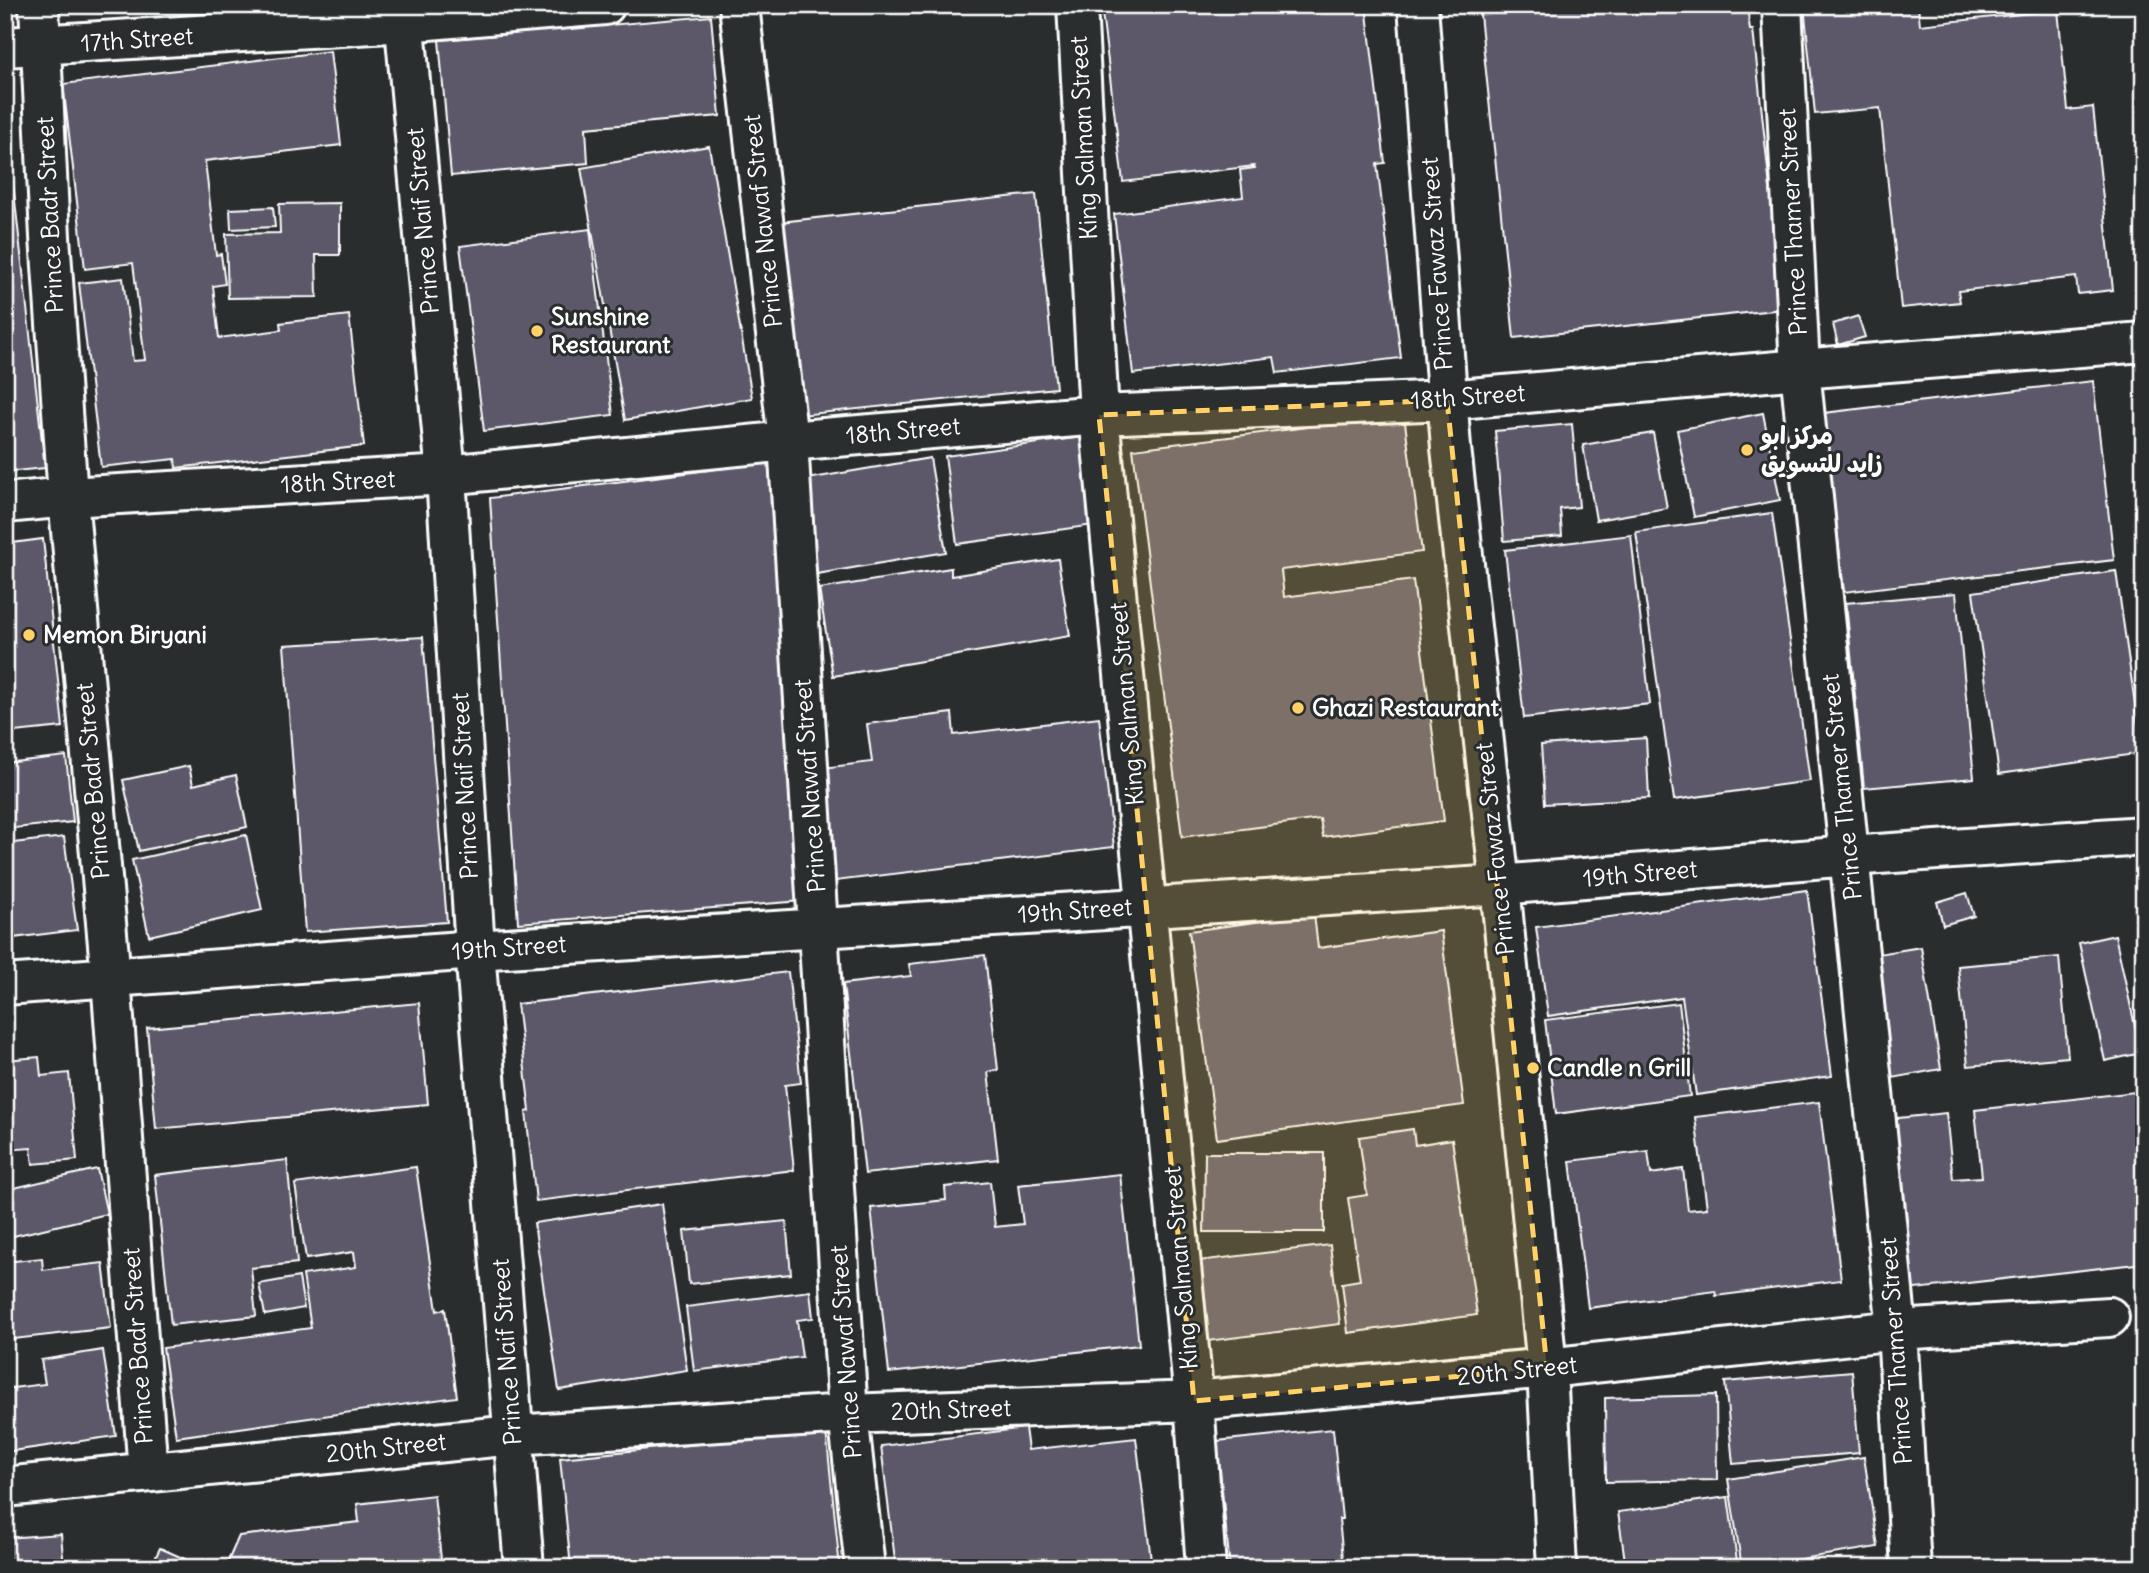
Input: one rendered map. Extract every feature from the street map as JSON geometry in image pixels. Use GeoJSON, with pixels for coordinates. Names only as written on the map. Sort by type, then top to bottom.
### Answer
{"type":"FeatureCollection","features":[{"type":"Feature","properties":{"kind":"street","name":"Prince Badr Street"},"geometry":{"type":"LineString","coordinates":[[39,5],[24,47],[50,237],[68,498],[111,978],[148,1472]]}},
{"type":"Feature","properties":{"kind":"street","name":"17th Street"},"geometry":{"type":"LineString","coordinates":[[24,47],[404,14],[605,5]]}},
{"type":"Feature","properties":{"kind":"street","name":"Prince Nawaf Street"},"geometry":{"type":"LineString","coordinates":[[739,5],[788,441],[848,1414],[865,1568]]}},
{"type":"Feature","properties":{"kind":"street","name":"King Salman Street"},"geometry":{"type":"LineString","coordinates":[[1076,5],[1099,415],[1194,1401],[1206,1568]]}},
{"type":"Feature","properties":{"kind":"street","name":"Prince Fawaz Street"},"geometry":{"type":"LineString","coordinates":[[1418,5],[1447,400],[1500,885],[1547,1368],[1557,1568]]}},
{"type":"Feature","properties":{"kind":"street","name":"Prince Thamer Street"},"geometry":{"type":"LineString","coordinates":[[1782,5],[1800,369],[1897,1330],[1911,1568]]}},
{"type":"Feature","properties":{"kind":"street","name":"Prince Naif Street"},"geometry":{"type":"LineString","coordinates":[[404,14],[446,475],[475,950],[524,1568]]}},
{"type":"Feature","properties":{"kind":"street","name":"18th Street"},"geometry":{"type":"LineString","coordinates":[[5,503],[446,475],[788,441],[1099,415],[1447,400],[2144,342]]}},
{"type":"Feature","properties":{"kind":"street","name":"19th Street"},"geometry":{"type":"LineString","coordinates":[[5,985],[475,950],[1500,885],[1849,856],[2144,836]]}},
{"type":"Feature","properties":{"kind":"street","name":"20th Street"},"geometry":{"type":"LineString","coordinates":[[5,1487],[513,1435],[848,1414],[1194,1401],[1547,1368],[1897,1330],[2109,1317]]}},
{"type":"Feature","properties":{"kind":"highlighted area"},"geometry":{"type":"Polygon","coordinates":[[[1447,400],[1547,1368],[1194,1401],[1099,415],[1447,400]]]}},
{"type":"Feature","properties":{"kind":"building"},"geometry":{"type":"Polygon","coordinates":[[[1101,5],[1366,5],[1385,163],[1377,164],[1401,358],[1277,373],[1274,357],[1133,374],[1114,214],[1243,197],[1240,170],[1255,168],[1123,182],[1101,5]]]}},
{"type":"Feature","properties":{"kind":"building"},"geometry":{"type":"Polygon","coordinates":[[[1479,5],[1747,5],[1750,30],[1753,30],[1783,309],[1514,338],[1479,5]]]}},
{"type":"Feature","properties":{"kind":"building"},"geometry":{"type":"Polygon","coordinates":[[[1804,5],[1918,5],[1920,25],[2058,10],[2068,110],[2093,107],[2113,290],[2078,294],[2076,277],[1958,291],[1960,302],[1901,308],[1880,108],[1815,114],[1804,5]]]}},
{"type":"Feature","properties":{"kind":"building"},"geometry":{"type":"Polygon","coordinates":[[[711,16],[720,116],[586,128],[588,163],[451,176],[439,40],[711,16]]]}},
{"type":"Feature","properties":{"kind":"building"},"geometry":{"type":"Polygon","coordinates":[[[330,51],[341,145],[205,161],[216,255],[221,254],[225,284],[213,286],[219,338],[281,330],[280,323],[349,315],[364,446],[176,468],[175,459],[101,467],[79,283],[123,278],[133,361],[145,360],[133,263],[85,269],[63,84],[330,51]]]}},
{"type":"Feature","properties":{"kind":"building"},"geometry":{"type":"Polygon","coordinates":[[[5,142],[10,169],[5,170],[5,142]]]}},
{"type":"Feature","properties":{"kind":"building"},"geometry":{"type":"Polygon","coordinates":[[[709,146],[752,398],[625,420],[581,168],[709,146]]]}},
{"type":"Feature","properties":{"kind":"building"},"geometry":{"type":"Polygon","coordinates":[[[13,183],[45,468],[5,472],[5,184],[13,183]]]}},
{"type":"Feature","properties":{"kind":"building"},"geometry":{"type":"Polygon","coordinates":[[[1036,194],[1056,388],[801,415],[780,222],[1036,194]]]}},
{"type":"Feature","properties":{"kind":"building"},"geometry":{"type":"Polygon","coordinates":[[[340,203],[340,255],[316,255],[317,297],[228,298],[226,234],[280,233],[279,204],[340,203]]]}},
{"type":"Feature","properties":{"kind":"building"},"geometry":{"type":"Polygon","coordinates":[[[273,207],[275,227],[231,229],[230,209],[273,207]]]}},
{"type":"Feature","properties":{"kind":"building","name":"Sunshine Restaurant"},"geometry":{"type":"Polygon","coordinates":[[[590,229],[613,415],[484,431],[460,246],[590,229]]]}},
{"type":"Feature","properties":{"kind":"building"},"geometry":{"type":"Polygon","coordinates":[[[1858,316],[1865,337],[1838,345],[1833,324],[1858,316]]]}},
{"type":"Feature","properties":{"kind":"building"},"geometry":{"type":"Polygon","coordinates":[[[2093,381],[2114,560],[1844,592],[1824,413],[2093,381]]]}},
{"type":"Feature","properties":{"kind":"building"},"geometry":{"type":"Polygon","coordinates":[[[1763,413],[1780,500],[1694,517],[1677,430],[1763,413]]]}},
{"type":"Feature","properties":{"kind":"building","name":"Ghazi Restaurant"},"geometry":{"type":"Polygon","coordinates":[[[1404,415],[1422,552],[1281,570],[1284,597],[1413,580],[1444,821],[1323,837],[1320,819],[1182,837],[1133,449],[1404,415]]]}},
{"type":"Feature","properties":{"kind":"building"},"geometry":{"type":"Polygon","coordinates":[[[1572,424],[1579,507],[1560,509],[1562,536],[1504,541],[1495,431],[1572,424]]]}},
{"type":"Feature","properties":{"kind":"building"},"geometry":{"type":"Polygon","coordinates":[[[1653,433],[1667,508],[1596,520],[1583,445],[1653,433]]]}},
{"type":"Feature","properties":{"kind":"building"},"geometry":{"type":"Polygon","coordinates":[[[1082,437],[1094,525],[957,544],[945,456],[1082,437]]]}},
{"type":"Feature","properties":{"kind":"building"},"geometry":{"type":"Polygon","coordinates":[[[930,458],[946,552],[817,574],[801,480],[930,458]]]}},
{"type":"Feature","properties":{"kind":"building"},"geometry":{"type":"Polygon","coordinates":[[[780,461],[803,901],[518,923],[490,498],[780,461]]]}},
{"type":"Feature","properties":{"kind":"building"},"geometry":{"type":"Polygon","coordinates":[[[1772,513],[1810,781],[1674,800],[1636,532],[1772,513]]]}},
{"type":"Feature","properties":{"kind":"building"},"geometry":{"type":"Polygon","coordinates":[[[1631,535],[1650,704],[1524,718],[1505,550],[1631,535]]]}},
{"type":"Feature","properties":{"kind":"building","name":"Memon Biryani"},"geometry":{"type":"Polygon","coordinates":[[[43,539],[63,727],[5,733],[5,544],[43,539]]]}},
{"type":"Feature","properties":{"kind":"building"},"geometry":{"type":"Polygon","coordinates":[[[1058,559],[1070,636],[833,676],[819,589],[951,568],[951,576],[1058,559]]]}},
{"type":"Feature","properties":{"kind":"building"},"geometry":{"type":"Polygon","coordinates":[[[2116,571],[2142,753],[1999,774],[1973,592],[2116,571]]]}},
{"type":"Feature","properties":{"kind":"building"},"geometry":{"type":"Polygon","coordinates":[[[1956,593],[1974,778],[1864,788],[1846,603],[1956,593]]]}},
{"type":"Feature","properties":{"kind":"building"},"geometry":{"type":"Polygon","coordinates":[[[423,637],[447,922],[305,932],[284,645],[423,637]]]}},
{"type":"Feature","properties":{"kind":"building"},"geometry":{"type":"Polygon","coordinates":[[[952,713],[954,735],[1099,717],[1114,847],[836,881],[822,768],[872,762],[867,724],[952,713]]]}},
{"type":"Feature","properties":{"kind":"building"},"geometry":{"type":"Polygon","coordinates":[[[1646,738],[1649,798],[1545,804],[1541,745],[1646,738]]]}},
{"type":"Feature","properties":{"kind":"building"},"geometry":{"type":"Polygon","coordinates":[[[66,756],[73,822],[5,829],[5,763],[66,756]]]}},
{"type":"Feature","properties":{"kind":"building"},"geometry":{"type":"Polygon","coordinates":[[[189,766],[193,785],[236,775],[247,827],[139,851],[123,780],[189,766]]]}},
{"type":"Feature","properties":{"kind":"building"},"geometry":{"type":"Polygon","coordinates":[[[246,835],[262,910],[149,936],[132,860],[246,835]]]}},
{"type":"Feature","properties":{"kind":"building"},"geometry":{"type":"Polygon","coordinates":[[[64,837],[77,930],[5,939],[5,844],[64,837]]]}},
{"type":"Feature","properties":{"kind":"building"},"geometry":{"type":"Polygon","coordinates":[[[1807,890],[1832,1076],[1696,1095],[1682,997],[1548,1016],[1536,927],[1807,890]]]}},
{"type":"Feature","properties":{"kind":"building"},"geometry":{"type":"Polygon","coordinates":[[[1967,893],[1974,916],[1943,925],[1937,902],[1967,893]]]}},
{"type":"Feature","properties":{"kind":"building"},"geometry":{"type":"Polygon","coordinates":[[[1314,914],[1318,948],[1441,931],[1464,1105],[1217,1139],[1189,931],[1314,914]]]}},
{"type":"Feature","properties":{"kind":"building"},"geometry":{"type":"Polygon","coordinates":[[[2115,935],[2141,1053],[2105,1061],[2079,943],[2115,935]]]}},
{"type":"Feature","properties":{"kind":"building"},"geometry":{"type":"Polygon","coordinates":[[[1921,947],[1941,1069],[1892,1078],[1872,955],[1921,947]]]}},
{"type":"Feature","properties":{"kind":"building"},"geometry":{"type":"Polygon","coordinates":[[[985,955],[998,1070],[988,1072],[998,1159],[865,1174],[843,984],[911,976],[909,964],[985,955]]]}},
{"type":"Feature","properties":{"kind":"building"},"geometry":{"type":"Polygon","coordinates":[[[2059,957],[2068,1057],[1968,1066],[1958,966],[2059,957]]]}},
{"type":"Feature","properties":{"kind":"building"},"geometry":{"type":"Polygon","coordinates":[[[788,972],[801,1083],[785,1085],[794,1170],[536,1201],[526,1112],[530,1111],[517,1004],[788,972]]]}},
{"type":"Feature","properties":{"kind":"building"},"geometry":{"type":"Polygon","coordinates":[[[419,1003],[428,1104],[156,1129],[147,1028],[419,1003]]]}},
{"type":"Feature","properties":{"kind":"building"},"geometry":{"type":"Polygon","coordinates":[[[1679,1003],[1690,1096],[1556,1114],[1545,1020],[1679,1003]]]}},
{"type":"Feature","properties":{"kind":"building"},"geometry":{"type":"Polygon","coordinates":[[[39,1057],[41,1076],[69,1073],[77,1160],[33,1164],[31,1148],[5,1150],[5,1060],[39,1057]]]}},
{"type":"Feature","properties":{"kind":"building"},"geometry":{"type":"Polygon","coordinates":[[[2144,1091],[2144,1263],[1907,1290],[1889,1119],[1946,1113],[1953,1179],[1982,1177],[1975,1110],[2144,1091]]]}},
{"type":"Feature","properties":{"kind":"building"},"geometry":{"type":"Polygon","coordinates":[[[1819,1102],[1841,1280],[1716,1296],[1715,1291],[1588,1308],[1570,1161],[1648,1151],[1651,1174],[1683,1169],[1688,1210],[1707,1208],[1695,1117],[1819,1102]]]}},
{"type":"Feature","properties":{"kind":"building"},"geometry":{"type":"Polygon","coordinates":[[[1413,1129],[1415,1145],[1452,1139],[1477,1315],[1348,1333],[1342,1283],[1360,1280],[1348,1198],[1367,1195],[1359,1137],[1413,1129]]]}},
{"type":"Feature","properties":{"kind":"building"},"geometry":{"type":"Polygon","coordinates":[[[1205,1153],[1324,1153],[1324,1232],[1204,1232],[1205,1153]]]}},
{"type":"Feature","properties":{"kind":"building"},"geometry":{"type":"Polygon","coordinates":[[[287,1160],[297,1263],[251,1268],[256,1316],[171,1325],[155,1175],[287,1160]]]}},
{"type":"Feature","properties":{"kind":"building"},"geometry":{"type":"Polygon","coordinates":[[[416,1167],[437,1311],[445,1309],[457,1397],[176,1437],[163,1348],[311,1328],[303,1275],[356,1267],[354,1252],[306,1259],[295,1184],[416,1167]]]}},
{"type":"Feature","properties":{"kind":"building"},"geometry":{"type":"Polygon","coordinates":[[[97,1169],[107,1214],[5,1238],[5,1190],[97,1169]]]}},
{"type":"Feature","properties":{"kind":"building"},"geometry":{"type":"Polygon","coordinates":[[[1120,1174],[1139,1345],[889,1373],[871,1208],[946,1200],[945,1187],[990,1182],[995,1227],[1023,1224],[1018,1185],[1120,1174]]]}},
{"type":"Feature","properties":{"kind":"building"},"geometry":{"type":"Polygon","coordinates":[[[662,1204],[687,1370],[559,1390],[534,1223],[662,1204]]]}},
{"type":"Feature","properties":{"kind":"building"},"geometry":{"type":"Polygon","coordinates":[[[786,1221],[791,1274],[689,1284],[684,1231],[786,1221]]]}},
{"type":"Feature","properties":{"kind":"building"},"geometry":{"type":"Polygon","coordinates":[[[1330,1245],[1340,1324],[1208,1341],[1198,1261],[1330,1245]]]}},
{"type":"Feature","properties":{"kind":"building"},"geometry":{"type":"Polygon","coordinates":[[[42,1258],[43,1270],[103,1263],[111,1328],[5,1340],[5,1262],[42,1258]]]}},
{"type":"Feature","properties":{"kind":"building"},"geometry":{"type":"Polygon","coordinates":[[[299,1277],[304,1308],[265,1315],[259,1284],[299,1277]]]}},
{"type":"Feature","properties":{"kind":"building"},"geometry":{"type":"Polygon","coordinates":[[[810,1291],[813,1318],[797,1320],[802,1357],[694,1371],[686,1307],[810,1291]]]}},
{"type":"Feature","properties":{"kind":"building"},"geometry":{"type":"Polygon","coordinates":[[[103,1350],[116,1436],[5,1452],[5,1389],[45,1384],[41,1360],[103,1350]]]}},
{"type":"Feature","properties":{"kind":"building"},"geometry":{"type":"Polygon","coordinates":[[[1852,1371],[1859,1453],[1733,1464],[1725,1382],[1852,1371]]]}},
{"type":"Feature","properties":{"kind":"building"},"geometry":{"type":"Polygon","coordinates":[[[1716,1395],[1717,1480],[1606,1482],[1605,1398],[1716,1395]]]}},
{"type":"Feature","properties":{"kind":"building"},"geometry":{"type":"Polygon","coordinates":[[[1025,1428],[1028,1450],[1136,1438],[1152,1568],[896,1568],[881,1446],[1025,1428]]]}},
{"type":"Feature","properties":{"kind":"building"},"geometry":{"type":"Polygon","coordinates":[[[1333,1429],[1344,1568],[1230,1568],[1217,1441],[1333,1429]]]}},
{"type":"Feature","properties":{"kind":"building"},"geometry":{"type":"Polygon","coordinates":[[[826,1431],[840,1568],[571,1568],[560,1458],[826,1431]]]}},
{"type":"Feature","properties":{"kind":"building"},"geometry":{"type":"Polygon","coordinates":[[[1864,1457],[1878,1547],[1742,1568],[1728,1479],[1864,1457]]]}},
{"type":"Feature","properties":{"kind":"building"},"geometry":{"type":"Polygon","coordinates":[[[434,1495],[442,1568],[225,1568],[239,1536],[359,1522],[357,1504],[434,1495]]]}},
{"type":"Feature","properties":{"kind":"building"},"geometry":{"type":"Polygon","coordinates":[[[1728,1497],[1738,1568],[1626,1568],[1618,1512],[1728,1497]]]}},
{"type":"Feature","properties":{"kind":"building"},"geometry":{"type":"Polygon","coordinates":[[[61,1534],[64,1568],[5,1568],[5,1538],[61,1534]]]}},
{"type":"Feature","properties":{"kind":"building"},"geometry":{"type":"Polygon","coordinates":[[[160,1548],[185,1559],[181,1568],[142,1568],[151,1567],[160,1548]]]}},
{"type":"Feature","properties":{"kind":"place","name":"Sunshine Restaurant"},"geometry":{"type":"Point","coordinates":[537,331]}},
{"type":"Feature","properties":{"kind":"place","name":"مركز ابو زايد للتسويق"},"geometry":{"type":"Point","coordinates":[1747,450]}},
{"type":"Feature","properties":{"kind":"place","name":"Memon Biryani"},"geometry":{"type":"Point","coordinates":[29,635]}},
{"type":"Feature","properties":{"kind":"place","name":"Ghazi Restaurant"},"geometry":{"type":"Point","coordinates":[1298,708]}},
{"type":"Feature","properties":{"kind":"place","name":"Candle n Grill"},"geometry":{"type":"Point","coordinates":[1533,1068]}}]}
